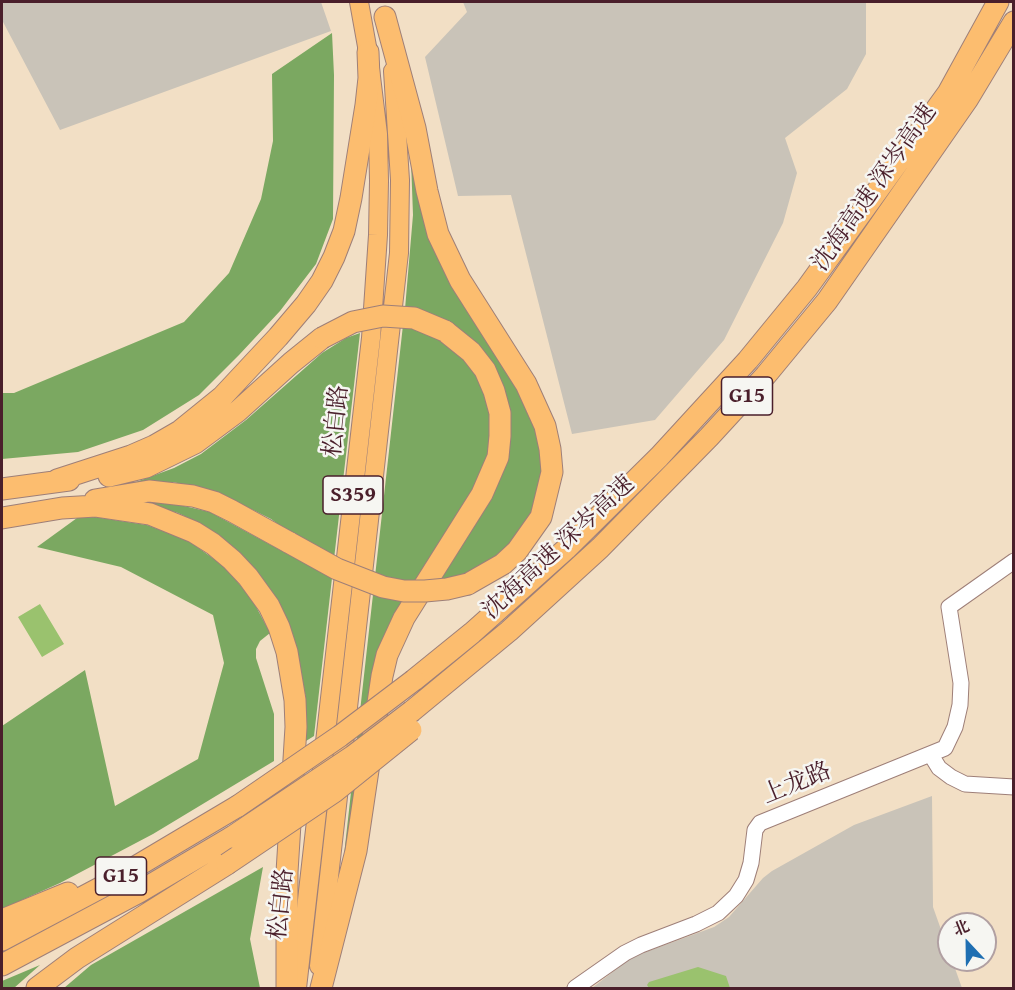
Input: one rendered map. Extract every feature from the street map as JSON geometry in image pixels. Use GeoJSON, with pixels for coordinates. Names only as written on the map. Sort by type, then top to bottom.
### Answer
{"type":"FeatureCollection","features":[{"type":"Feature","properties":{"kind":"highway","name":"沈海高速 深岑高速"},"geometry":{"type":"LineString","coordinates":[[2,940],[152,859],[238,806],[340,736],[472,633],[566,549],[659,457],[748,360],[807,288],[948,93],[998,2]]}},
{"type":"Feature","properties":{"kind":"highway"},"geometry":{"type":"LineString","coordinates":[[2,518],[62,508],[123,494],[149,491],[172,493],[214,502],[251,520],[337,570],[383,587],[404,591],[447,589],[468,584],[503,564],[517,551],[541,517],[552,472],[545,426],[526,384],[460,280],[438,234],[415,128],[384,9]]}},
{"type":"Feature","properties":{"kind":"highway","name":"沈海高速 深岑高速"},"geometry":{"type":"LineString","coordinates":[[411,720],[559,587],[640,509],[710,437],[798,337],[827,301],[967,100],[1014,22]]}},
{"type":"Feature","properties":{"kind":"highway"},"geometry":{"type":"LineString","coordinates":[[57,480],[131,456],[180,431],[222,397],[278,338],[306,304],[326,273],[344,231],[366,105],[369,78],[368,52]]}},
{"type":"Feature","properties":{"kind":"highway"},"geometry":{"type":"LineString","coordinates":[[2,489],[57,480],[121,474],[178,452],[218,428],[322,338],[353,322],[383,316],[414,318],[445,331],[471,352],[485,370],[500,413],[498,456],[482,494],[404,618],[387,655],[356,851],[321,988]]}},
{"type":"Feature","properties":{"kind":"highway"},"geometry":{"type":"LineString","coordinates":[[62,508],[96,506],[150,514],[194,532],[232,560],[248,577],[269,606],[287,652],[296,700],[287,872],[287,988]]}},
{"type":"Feature","properties":{"kind":"highway"},"geometry":{"type":"LineString","coordinates":[[38,988],[76,958],[227,864],[334,792],[411,720]]}},
{"type":"Feature","properties":{"kind":"highway","name":"G15"},"geometry":{"type":"LineString","coordinates":[[2,965],[130,897],[232,837],[343,762],[411,720]]}},
{"type":"Feature","properties":{"kind":"highway"},"geometry":{"type":"LineString","coordinates":[[2,920],[152,859]]}},
{"type":"Feature","properties":{"kind":"main road","name":"松白路"},"geometry":{"type":"LineString","coordinates":[[297,988],[368,362],[375,282],[379,181],[378,134],[359,2]]}},
{"type":"Feature","properties":{"kind":"main road","name":"松白路"},"geometry":{"type":"LineString","coordinates":[[316,988],[399,253],[401,214],[399,142],[384,9]]}},
{"type":"Feature","properties":{"kind":"street"},"geometry":{"type":"LineString","coordinates":[[1014,561],[949,607],[961,683],[960,705],[955,727],[945,748],[931,755],[939,768],[964,784],[1014,787]]}},
{"type":"Feature","properties":{"kind":"street","name":"上龙路"},"geometry":{"type":"LineString","coordinates":[[575,988],[633,949],[718,913],[736,896],[746,880],[755,830],[760,824],[931,755]]}},
{"type":"Feature","properties":{"kind":"shaded area"},"geometry":{"type":"Polygon","coordinates":[[[2,2],[321,2],[331,31],[60,130],[2,20],[2,2]]]}},
{"type":"Feature","properties":{"kind":"shaded area"},"geometry":{"type":"Polygon","coordinates":[[[463,2],[866,2],[866,54],[847,89],[785,138],[797,173],[783,223],[724,340],[655,420],[572,434],[511,195],[458,196],[425,57],[467,12],[463,2]]]}},
{"type":"Feature","properties":{"kind":"shaded area"},"geometry":{"type":"Polygon","coordinates":[[[932,796],[933,907],[937,918],[937,972],[956,972],[962,988],[592,988],[632,957],[714,927],[729,917],[772,871],[854,825],[932,796]]]}},
{"type":"Feature","properties":{"kind":"green space"},"geometry":{"type":"Polygon","coordinates":[[[332,33],[333,219],[316,264],[280,311],[199,395],[143,430],[78,452],[2,459],[2,393],[14,393],[184,322],[229,273],[261,199],[273,141],[272,74],[332,33]]]}},
{"type":"Feature","properties":{"kind":"green space"},"geometry":{"type":"Polygon","coordinates":[[[410,133],[419,193],[538,428],[543,468],[535,507],[501,556],[466,576],[436,583],[476,521],[502,389],[405,309],[413,215],[410,133]]]}},
{"type":"Feature","properties":{"kind":"green space"},"geometry":{"type":"Polygon","coordinates":[[[403,325],[452,345],[478,374],[492,414],[492,436],[485,470],[397,614],[341,882],[403,325]]]}},
{"type":"Feature","properties":{"kind":"green space"},"geometry":{"type":"Polygon","coordinates":[[[360,333],[334,559],[294,536],[271,519],[217,492],[173,482],[136,482],[174,468],[201,454],[246,420],[322,353],[346,338],[360,333]]]}},
{"type":"Feature","properties":{"kind":"green space"},"geometry":{"type":"Polygon","coordinates":[[[142,502],[171,503],[210,512],[332,578],[314,736],[306,741],[306,699],[297,649],[278,601],[269,588],[239,552],[199,523],[178,513],[142,502]]]}},
{"type":"Feature","properties":{"kind":"green space"},"geometry":{"type":"Polygon","coordinates":[[[95,517],[147,525],[189,541],[225,567],[252,599],[270,633],[260,641],[256,649],[256,658],[274,714],[274,761],[153,834],[60,883],[2,909],[2,726],[85,670],[115,806],[198,759],[224,663],[213,615],[121,567],[37,547],[77,518],[95,517]]]}},
{"type":"Feature","properties":{"kind":"green space"},"geometry":{"type":"Polygon","coordinates":[[[40,604],[64,644],[42,657],[18,617],[40,604]]]}},
{"type":"Feature","properties":{"kind":"green space"},"geometry":{"type":"Polygon","coordinates":[[[263,867],[250,939],[260,988],[64,988],[91,965],[263,867]]]}},
{"type":"Feature","properties":{"kind":"green space"},"geometry":{"type":"Polygon","coordinates":[[[40,965],[14,988],[2,988],[2,981],[40,965]]]}},
{"type":"Feature","properties":{"kind":"green space"},"geometry":{"type":"Polygon","coordinates":[[[698,967],[726,976],[730,988],[649,988],[647,985],[649,982],[698,967]]]}}]}
